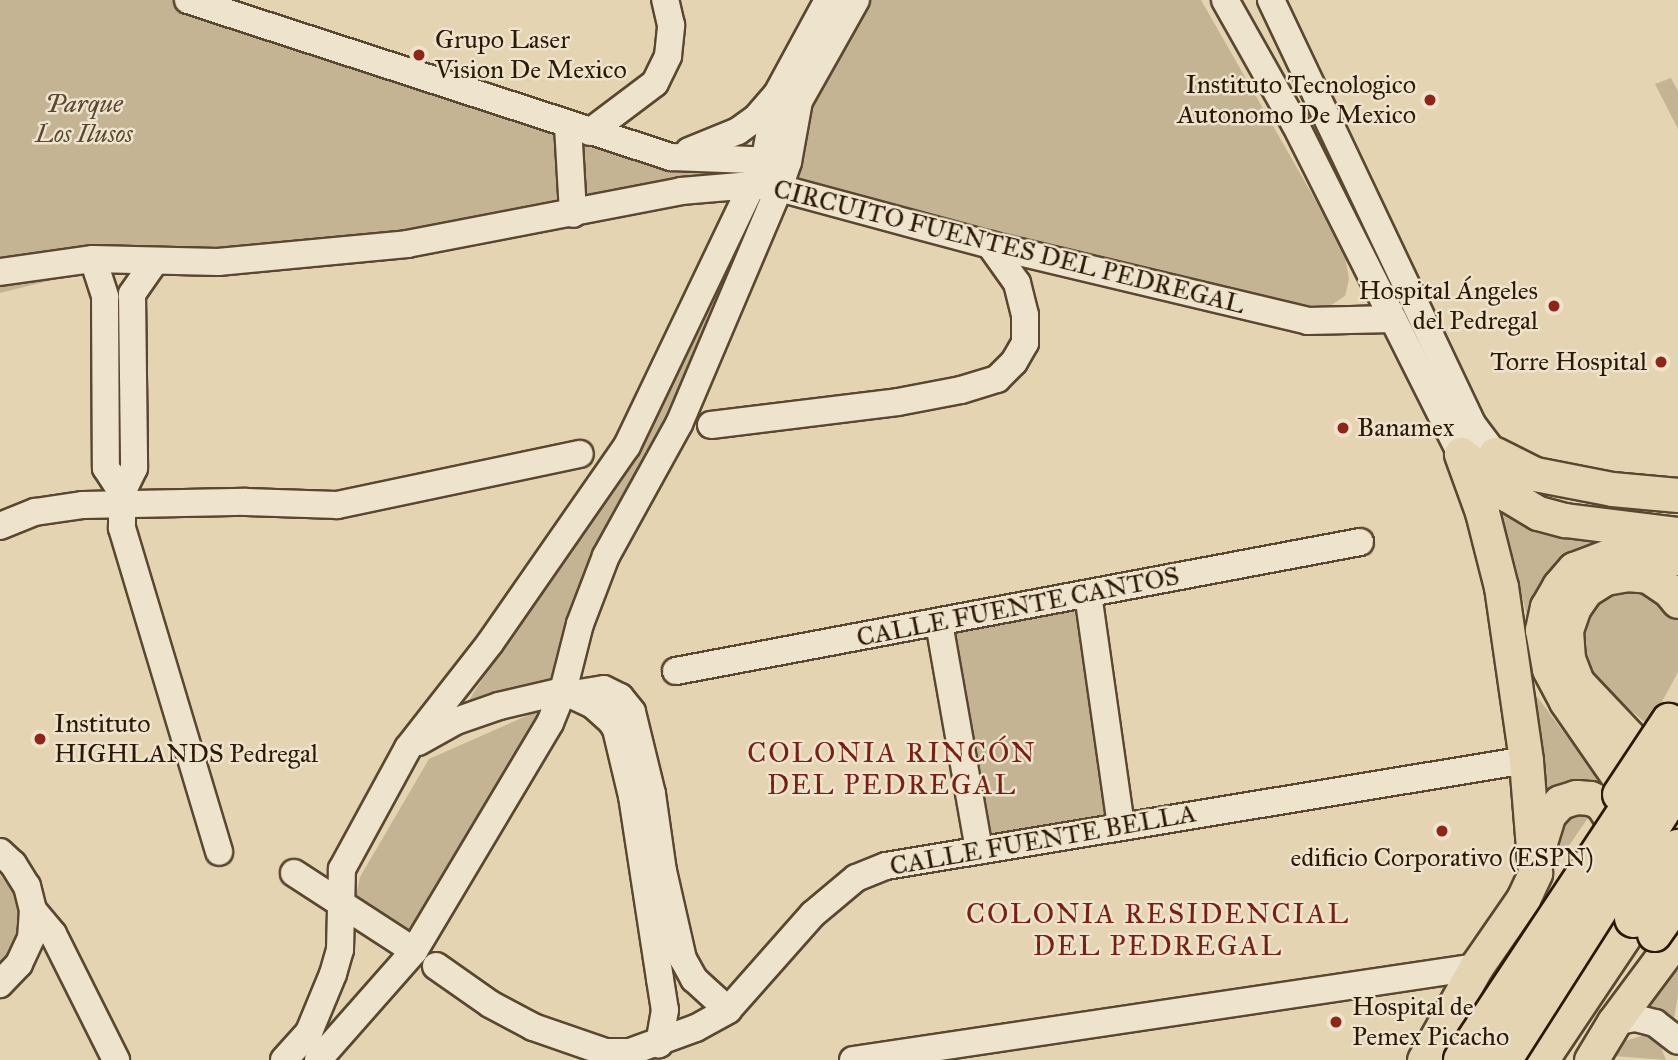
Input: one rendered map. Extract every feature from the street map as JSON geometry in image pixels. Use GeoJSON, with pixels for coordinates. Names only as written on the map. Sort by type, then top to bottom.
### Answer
{"type":"FeatureCollection","features":[{"type":"Feature","properties":{"kind":"highway"},"geometry":{"type":"LineString","coordinates":[[1485,1060],[1585,873],[1676,735]]}},
{"type":"Feature","properties":{"kind":"highway"},"geometry":{"type":"LineString","coordinates":[[1463,1060],[1676,735]]}},
{"type":"Feature","properties":{"kind":"highway"},"geometry":{"type":"LineString","coordinates":[[1502,1060],[1678,784]]}},
{"type":"Feature","properties":{"kind":"highway"},"geometry":{"type":"LineString","coordinates":[[1519,1060],[1607,923],[1678,820]]}},
{"type":"Feature","properties":{"kind":"highway"},"geometry":{"type":"LineString","coordinates":[[1539,1060],[1665,922],[1678,849]]}},
{"type":"Feature","properties":{"kind":"main road"},"geometry":{"type":"LineString","coordinates":[[1461,454],[1508,495],[1538,513],[1578,522],[1678,534]]}},
{"type":"Feature","properties":{"kind":"main road"},"geometry":{"type":"LineString","coordinates":[[1461,454],[1482,512],[1501,587],[1526,760],[1535,873]]}},
{"type":"Feature","properties":{"kind":"main road"},"geometry":{"type":"LineString","coordinates":[[1495,454],[1535,474],[1612,489],[1678,495]]}},
{"type":"Feature","properties":{"kind":"main road"},"geometry":{"type":"LineString","coordinates":[[1495,454],[1517,484],[1547,498],[1678,515]]}},
{"type":"Feature","properties":{"kind":"main road"},"geometry":{"type":"LineString","coordinates":[[1678,558],[1619,552],[1574,569],[1559,586],[1547,607],[1542,630],[1549,669],[1566,701],[1630,791],[1678,882]]}},
{"type":"Feature","properties":{"kind":"main road"},"geometry":{"type":"LineString","coordinates":[[1678,601],[1670,590],[1648,576],[1627,574],[1605,578],[1586,590],[1566,630],[1568,659],[1577,682],[1678,790]]}},
{"type":"Feature","properties":{"kind":"main road"},"geometry":{"type":"LineString","coordinates":[[1511,648],[1578,739],[1603,752]]}},
{"type":"Feature","properties":{"kind":"main road"},"geometry":{"type":"LineString","coordinates":[[1424,1060],[1476,967],[1523,899],[1535,873],[1541,835],[1549,814],[1560,802],[1590,798],[1601,803],[1665,922]]}},
{"type":"Feature","properties":{"kind":"main road"},"geometry":{"type":"LineString","coordinates":[[1591,1060],[1614,1022],[1665,922],[1670,881],[1678,867]]}},
{"type":"Feature","properties":{"kind":"main road"},"geometry":{"type":"LineString","coordinates":[[1450,1060],[1585,873]]}},
{"type":"Feature","properties":{"kind":"main road"},"geometry":{"type":"LineString","coordinates":[[1572,1060],[1665,922]]}},
{"type":"Feature","properties":{"kind":"street"},"geometry":{"type":"LineString","coordinates":[[573,214],[579,129],[656,83],[668,56],[671,25],[665,0]]}},
{"type":"Feature","properties":{"kind":"street"},"geometry":{"type":"LineString","coordinates":[[671,157],[713,144],[757,117],[777,94],[828,0]]}},
{"type":"Feature","properties":{"kind":"street"},"geometry":{"type":"LineString","coordinates":[[284,1060],[309,1032],[333,974],[340,950],[339,904],[342,869],[408,748],[490,643],[627,446],[752,185],[776,160],[799,101],[856,0]]}},
{"type":"Feature","properties":{"kind":"street"},"geometry":{"type":"LineString","coordinates":[[1225,0],[1295,124],[1461,454]]}},
{"type":"Feature","properties":{"kind":"street"},"geometry":{"type":"LineString","coordinates":[[1271,0],[1473,425],[1495,454]]}},
{"type":"Feature","properties":{"kind":"street","name":"CIRCUITO FUENTES DEL PEDREGAL"},"geometry":{"type":"LineString","coordinates":[[202,3],[671,157],[776,160]]}},
{"type":"Feature","properties":{"kind":"street"},"geometry":{"type":"LineString","coordinates":[[318,1060],[414,951],[568,693],[580,624],[606,556],[679,424],[779,188],[776,160],[777,94]]}},
{"type":"Feature","properties":{"kind":"street"},"geometry":{"type":"LineString","coordinates":[[717,188],[721,158]]}},
{"type":"Feature","properties":{"kind":"street","name":"CIRCUITO FUENTES DEL PEDREGAL"},"geometry":{"type":"LineString","coordinates":[[0,272],[93,259],[218,262],[407,244],[681,191],[752,185],[779,188],[990,244],[1308,321],[1393,319]]}},
{"type":"Feature","properties":{"kind":"street"},"geometry":{"type":"LineString","coordinates":[[711,425],[898,402],[961,390],[997,379],[1014,362],[1025,343],[1025,315],[1017,283],[990,244]]}},
{"type":"Feature","properties":{"kind":"street"},"geometry":{"type":"LineString","coordinates":[[93,259],[105,297],[106,468],[122,498]]}},
{"type":"Feature","properties":{"kind":"street"},"geometry":{"type":"LineString","coordinates":[[155,261],[132,294],[134,468],[122,498],[122,528],[219,852]]}},
{"type":"Feature","properties":{"kind":"street"},"geometry":{"type":"LineString","coordinates":[[0,526],[35,512],[122,498],[337,505],[580,454]]}},
{"type":"Feature","properties":{"kind":"street","name":"CALLE FUENTE CANTOS"},"geometry":{"type":"LineString","coordinates":[[676,671],[1360,542]]}},
{"type":"Feature","properties":{"kind":"street"},"geometry":{"type":"LineString","coordinates":[[1088,594],[1121,826]]}},
{"type":"Feature","properties":{"kind":"street"},"geometry":{"type":"LineString","coordinates":[[939,623],[979,851]]}},
{"type":"Feature","properties":{"kind":"street"},"geometry":{"type":"LineString","coordinates":[[408,748],[456,721],[536,695],[604,689],[620,697],[632,712],[652,794],[653,872],[665,1010],[659,1044]]}},
{"type":"Feature","properties":{"kind":"street","name":"CALLE FUENTE BELLA"},"geometry":{"type":"LineString","coordinates":[[436,966],[490,1004],[533,1027],[605,1052],[630,1052],[659,1044],[728,1010],[813,914],[856,878],[886,866],[1526,760]]}},
{"type":"Feature","properties":{"kind":"street"},"geometry":{"type":"LineString","coordinates":[[0,852],[13,864],[26,886],[33,910],[31,938],[19,964],[0,984]]}},
{"type":"Feature","properties":{"kind":"street"},"geometry":{"type":"LineString","coordinates":[[653,872],[682,959],[701,987],[728,1010]]}},
{"type":"Feature","properties":{"kind":"street"},"geometry":{"type":"LineString","coordinates":[[294,873],[414,951]]}},
{"type":"Feature","properties":{"kind":"street"},"geometry":{"type":"LineString","coordinates":[[33,910],[53,934],[116,1060]]}},
{"type":"Feature","properties":{"kind":"street"},"geometry":{"type":"LineString","coordinates":[[853,1060],[1476,967]]}},
{"type":"Feature","properties":{"kind":"street"},"geometry":{"type":"LineString","coordinates":[[1614,1022],[1635,1018],[1655,1023],[1678,1041]]}},
{"type":"Feature","properties":{"kind":"green space","name":"Parque Los Ilusos"},"geometry":{"type":"Polygon","coordinates":[[[0,0],[188,0],[593,133],[765,158],[752,185],[573,214],[88,271],[0,293],[0,0]]]}},
{"type":"Feature","properties":{"kind":"green space"},"geometry":{"type":"Polygon","coordinates":[[[868,0],[1201,0],[1344,250],[1349,279],[1345,296],[1327,308],[1295,312],[787,187],[807,102],[868,0]]]}},
{"type":"Feature","properties":{"kind":"green space"},"geometry":{"type":"Polygon","coordinates":[[[1671,78],[1678,91],[1678,129],[1655,84],[1671,78]]]}},
{"type":"Feature","properties":{"kind":"green space"},"geometry":{"type":"Polygon","coordinates":[[[751,196],[766,202],[557,681],[462,711],[555,564],[751,196]]]}},
{"type":"Feature","properties":{"kind":"green space"},"geometry":{"type":"Polygon","coordinates":[[[1498,500],[1614,539],[1530,628],[1498,500]]]}},
{"type":"Feature","properties":{"kind":"green space"},"geometry":{"type":"Polygon","coordinates":[[[1627,582],[1678,611],[1678,672],[1649,726],[1585,671],[1576,623],[1583,607],[1627,582]]]}},
{"type":"Feature","properties":{"kind":"green space"},"geometry":{"type":"Polygon","coordinates":[[[1082,603],[1114,822],[985,844],[948,627],[1082,603]]]}},
{"type":"Feature","properties":{"kind":"green space"},"geometry":{"type":"Polygon","coordinates":[[[1532,690],[1610,794],[1558,787],[1544,793],[1532,690]]]}},
{"type":"Feature","properties":{"kind":"green space"},"geometry":{"type":"Polygon","coordinates":[[[551,705],[418,944],[354,902],[360,877],[429,759],[551,705]]]}},
{"type":"Feature","properties":{"kind":"green space"},"geometry":{"type":"Polygon","coordinates":[[[1578,814],[1588,818],[1548,876],[1549,848],[1567,815],[1578,814]]]}},
{"type":"Feature","properties":{"kind":"green space"},"geometry":{"type":"Polygon","coordinates":[[[0,875],[17,897],[21,917],[10,954],[0,966],[0,875]]]}},
{"type":"Feature","properties":{"kind":"green space"},"geometry":{"type":"Polygon","coordinates":[[[1678,964],[1678,995],[1673,1024],[1657,1010],[1646,1007],[1678,964]]]}},
{"type":"Feature","properties":{"kind":"green space"},"geometry":{"type":"Polygon","coordinates":[[[1645,1035],[1659,1042],[1666,1060],[1613,1056],[1624,1041],[1645,1035]]]}},
{"type":"Feature","properties":{"kind":"place","name":"Grupo Laser Vision De Mexico"},"geometry":{"type":"Point","coordinates":[419,55]}},
{"type":"Feature","properties":{"kind":"place","name":"Instituto Tecnologico Autonomo De Mexico"},"geometry":{"type":"Point","coordinates":[1430,100]}},
{"type":"Feature","properties":{"kind":"place","name":"Hospital Ángeles del Pedregal"},"geometry":{"type":"Point","coordinates":[1554,306]}},
{"type":"Feature","properties":{"kind":"place","name":"Torre Hospital"},"geometry":{"type":"Point","coordinates":[1661,362]}},
{"type":"Feature","properties":{"kind":"place","name":"Banamex"},"geometry":{"type":"Point","coordinates":[1343,428]}},
{"type":"Feature","properties":{"kind":"place","name":"Instituto HIGHLANDS Pedregal"},"geometry":{"type":"Point","coordinates":[40,739]}},
{"type":"Feature","properties":{"kind":"place","name":"edificio Corporativo (ESPN)"},"geometry":{"type":"Point","coordinates":[1442,831]}},
{"type":"Feature","properties":{"kind":"place","name":"Hospital de Pemex Picacho"},"geometry":{"type":"Point","coordinates":[1336,1022]}},
{"type":"Feature","properties":{"kind":"district","name":"COLONIA RINCÓN DEL PEDREGAL"},"geometry":{"type":"Point","coordinates":[892,769]}},
{"type":"Feature","properties":{"kind":"district","name":"COLONIA RESIDENCIAL DEL PEDREGAL"},"geometry":{"type":"Point","coordinates":[1158,930]}}]}
